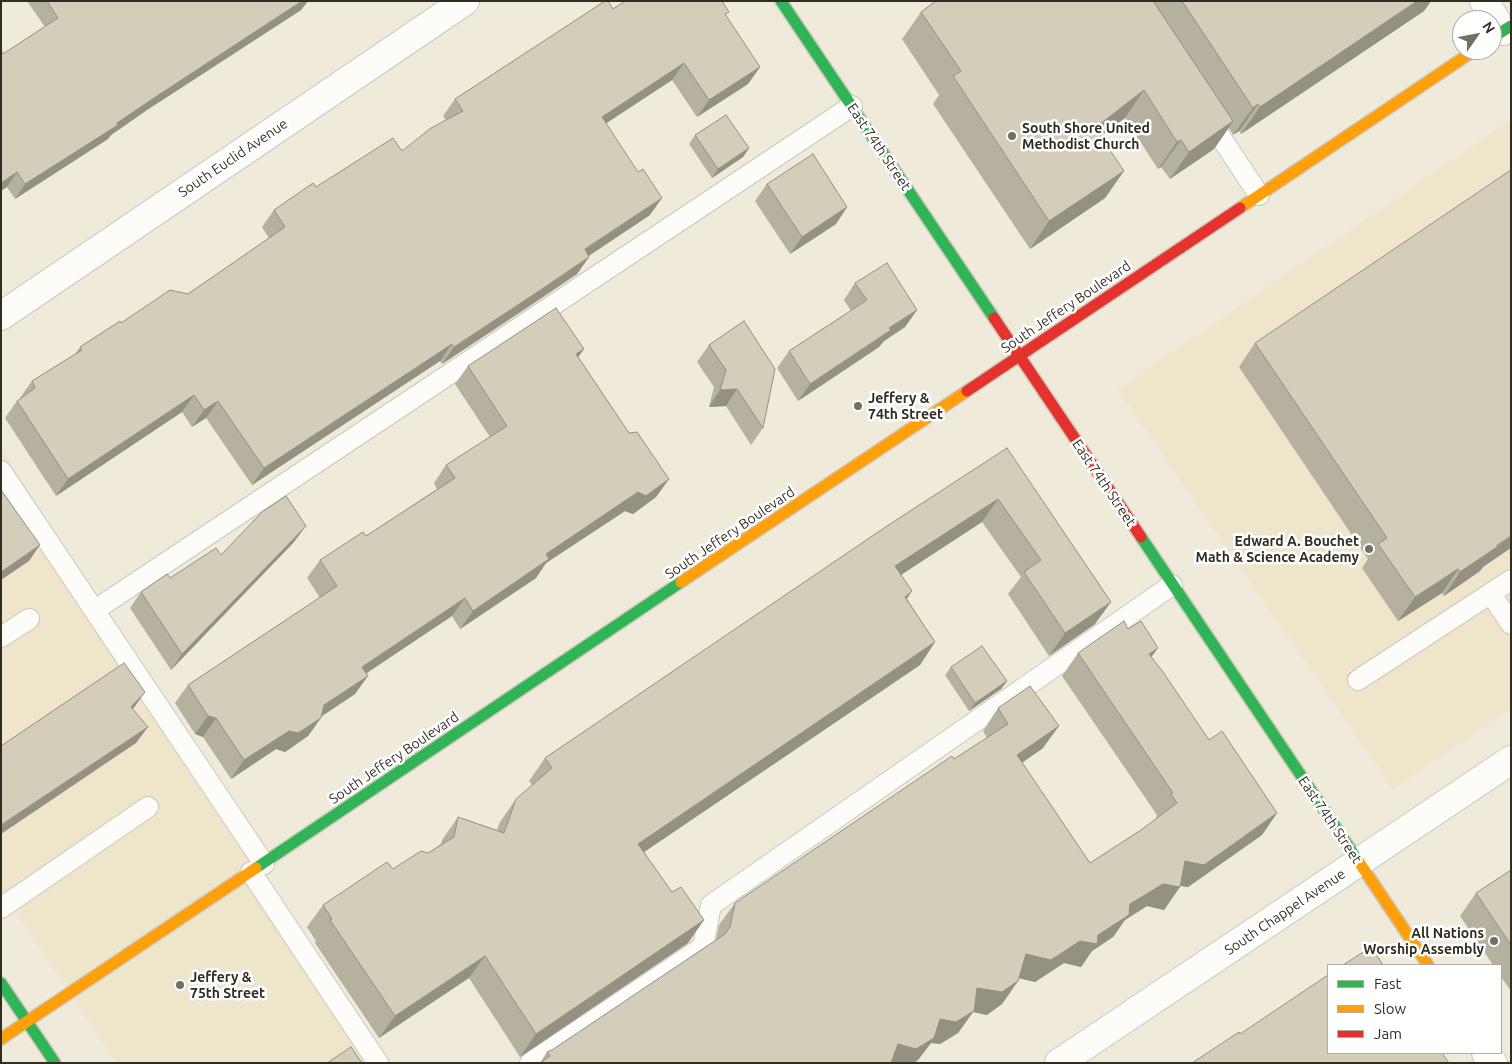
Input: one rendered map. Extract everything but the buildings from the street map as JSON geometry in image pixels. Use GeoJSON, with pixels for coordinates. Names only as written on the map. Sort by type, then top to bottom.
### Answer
{"type":"FeatureCollection","features":[{"type":"Feature","properties":{"kind":"street","name":"South Euclid Avenue"},"geometry":{"type":"LineString","coordinates":[[1,316],[465,1]]}},
{"type":"Feature","properties":{"kind":"street","name":"East 74th Street"},"geometry":{"type":"LineString","coordinates":[[781,1],[1427,964]]}},
{"type":"Feature","properties":{"kind":"street","name":"South Jeffery Boulevard"},"geometry":{"type":"LineString","coordinates":[[1,1039],[1460,60]]}},
{"type":"Feature","properties":{"kind":"street","name":"South Chappel Avenue"},"geometry":{"type":"LineString","coordinates":[[1059,1063],[1511,760]]}},
{"type":"Feature","properties":{"kind":"street"},"geometry":{"type":"LineString","coordinates":[[1,983],[55,1063]]}},
{"type":"Feature","properties":{"kind":"lane"},"geometry":{"type":"LineString","coordinates":[[1196,100],[1259,195]]}},
{"type":"Feature","properties":{"kind":"lane"},"geometry":{"type":"LineString","coordinates":[[95,610],[852,106]]}},
{"type":"Feature","properties":{"kind":"lane"},"geometry":{"type":"LineString","coordinates":[[1,471],[95,610],[258,868],[378,1063]]}},
{"type":"Feature","properties":{"kind":"lane"},"geometry":{"type":"LineString","coordinates":[[1358,680],[1511,580]]}},
{"type":"Feature","properties":{"kind":"lane"},"geometry":{"type":"LineString","coordinates":[[530,1063],[703,947],[711,904],[1172,585]]}},
{"type":"Feature","properties":{"kind":"lane"},"geometry":{"type":"LineString","coordinates":[[1491,594],[1511,624]]}},
{"type":"Feature","properties":{"kind":"lane"},"geometry":{"type":"LineString","coordinates":[[1,637],[29,619]]}},
{"type":"Feature","properties":{"kind":"lane"},"geometry":{"type":"LineString","coordinates":[[1,908],[148,807]]}},
{"type":"Feature","properties":{"kind":"shaded area","name":"Edward A. Bouchet Math & Science Academy"},"geometry":{"type":"Polygon","coordinates":[[[1511,120],[1511,708],[1393,789],[1118,390],[1511,120]]]}},
{"type":"Feature","properties":{"kind":"shaded area"},"geometry":{"type":"Polygon","coordinates":[[[1,449],[240,817],[284,917],[381,1063],[117,1063],[1,889],[1,449]]]}},
{"type":"Feature","properties":{"kind":"traffic: fast"},"geometry":{"type":"LineString","coordinates":[[781,1],[994,318]]}},
{"type":"Feature","properties":{"kind":"traffic: fast"},"geometry":{"type":"LineString","coordinates":[[1502,32],[1511,26]]}},
{"type":"Feature","properties":{"kind":"traffic: fast"},"geometry":{"type":"LineString","coordinates":[[1141,537],[1359,862]]}},
{"type":"Feature","properties":{"kind":"traffic: fast"},"geometry":{"type":"LineString","coordinates":[[256,868],[681,582]]}},
{"type":"Feature","properties":{"kind":"traffic: fast"},"geometry":{"type":"LineString","coordinates":[[1,983],[55,1063]]}},
{"type":"Feature","properties":{"kind":"traffic: slow"},"geometry":{"type":"LineString","coordinates":[[1240,208],[1460,60]]}},
{"type":"Feature","properties":{"kind":"traffic: slow"},"geometry":{"type":"LineString","coordinates":[[681,582],[967,391]]}},
{"type":"Feature","properties":{"kind":"traffic: slow"},"geometry":{"type":"LineString","coordinates":[[1359,862],[1427,964]]}},
{"type":"Feature","properties":{"kind":"traffic: slow"},"geometry":{"type":"LineString","coordinates":[[1,1039],[256,868]]}},
{"type":"Feature","properties":{"kind":"traffic: jam"},"geometry":{"type":"LineString","coordinates":[[967,391],[1240,208]]}},
{"type":"Feature","properties":{"kind":"traffic: jam"},"geometry":{"type":"LineString","coordinates":[[994,318],[1141,537]]}},
{"type":"Feature","properties":{"kind":"place","name":"South Shore United Methodist Church"},"geometry":{"type":"Point","coordinates":[1012,136]}},
{"type":"Feature","properties":{"kind":"place","name":"Jeffery & 74th Street"},"geometry":{"type":"Point","coordinates":[858,406]}},
{"type":"Feature","properties":{"kind":"place","name":"Edward A. Bouchet Math & Science Academy"},"geometry":{"type":"Point","coordinates":[1369,549]}},
{"type":"Feature","properties":{"kind":"place","name":"All Nations Worship Assembly"},"geometry":{"type":"Point","coordinates":[1494,941]}},
{"type":"Feature","properties":{"kind":"place","name":"Jeffery & 75th Street"},"geometry":{"type":"Point","coordinates":[180,985]}}]}
